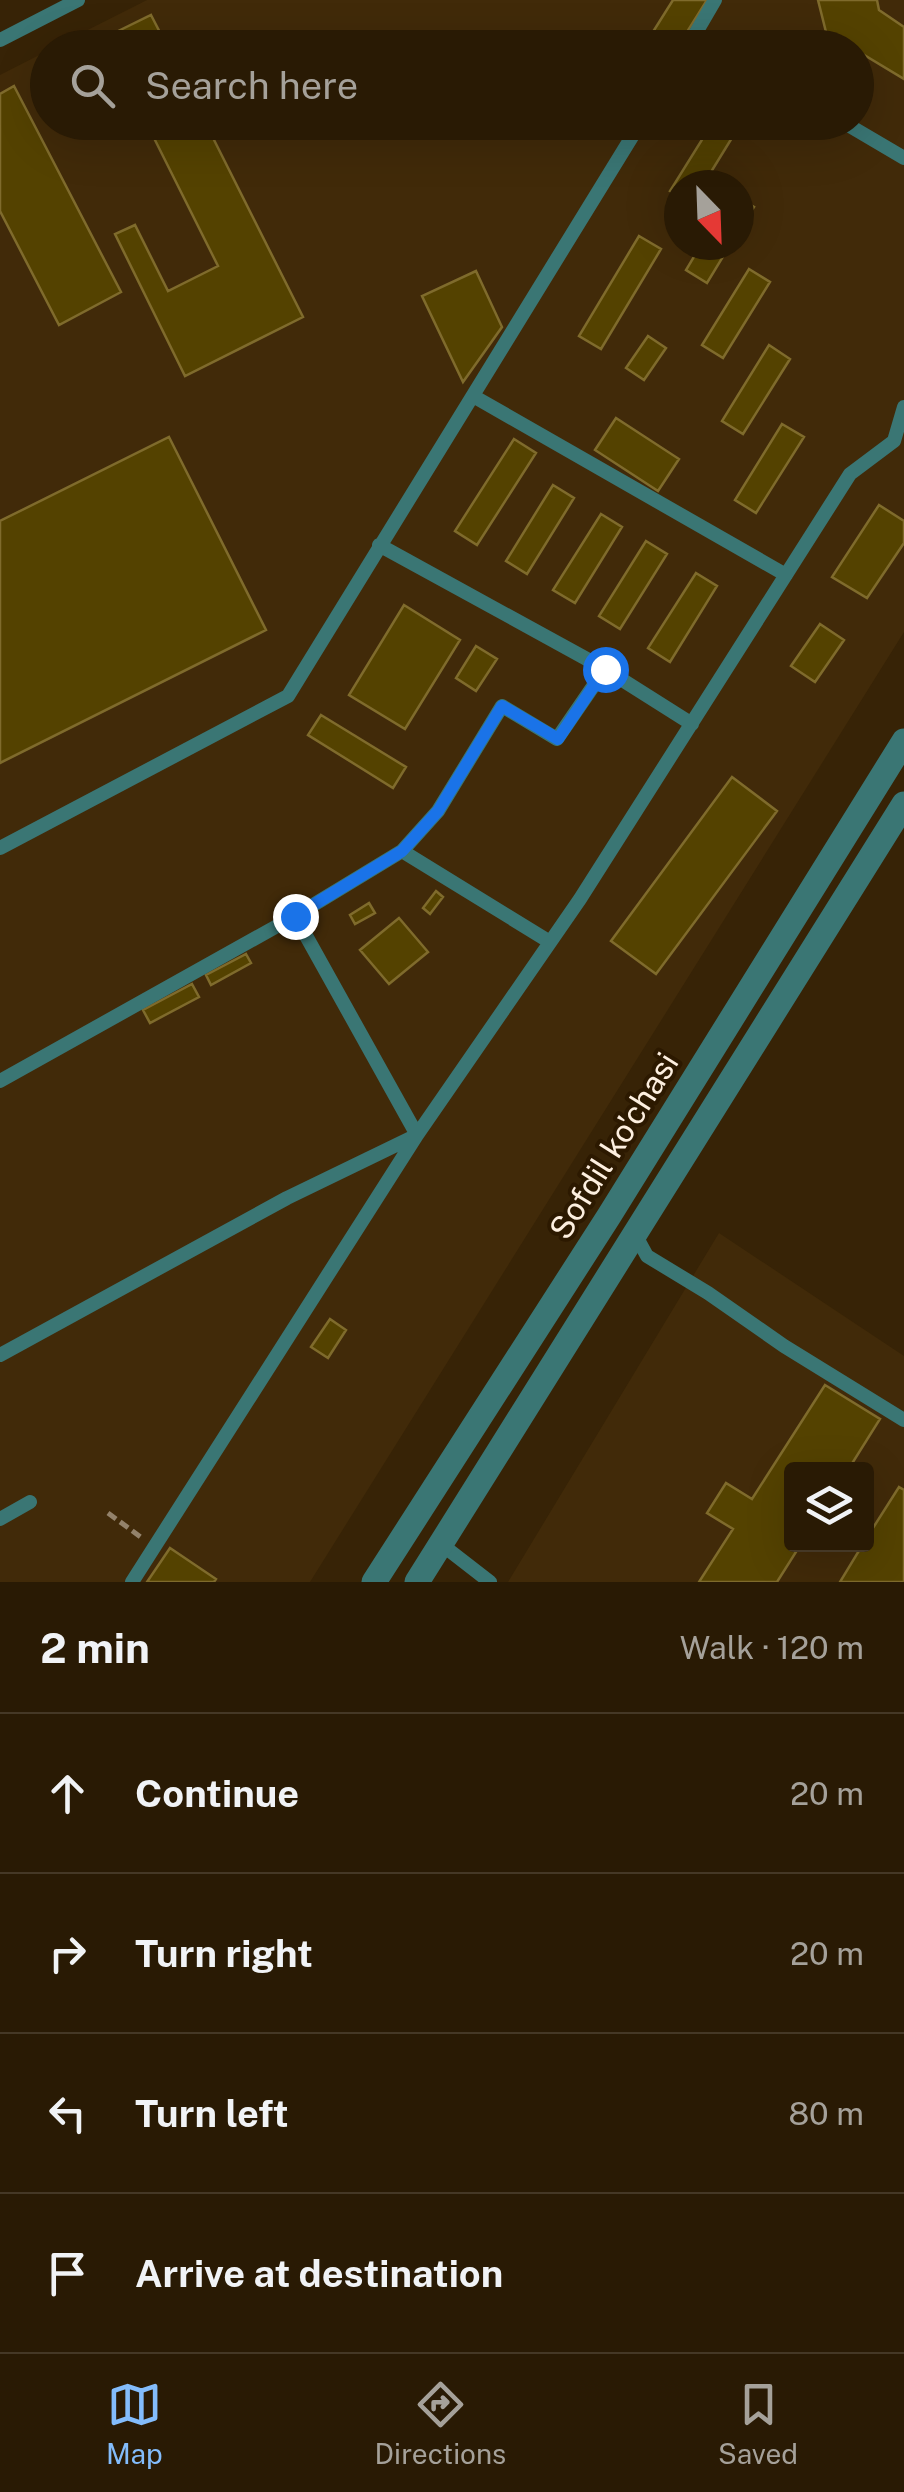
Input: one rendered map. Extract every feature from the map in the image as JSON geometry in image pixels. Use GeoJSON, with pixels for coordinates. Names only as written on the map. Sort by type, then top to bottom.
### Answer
{"type":"FeatureCollection","features":[{"type":"Feature","properties":{"kind":"street","name":"Sofdil ko'chasi"},"geometry":{"type":"LineString","coordinates":[[374,1582],[609,1216],[904,741]]}},
{"type":"Feature","properties":{"kind":"street","name":"Sofdil ko'chasi"},"geometry":{"type":"LineString","coordinates":[[417,1582],[904,804]]}},
{"type":"Feature","properties":{"kind":"street"},"geometry":{"type":"LineString","coordinates":[[609,1216],[635,1234]]}},
{"type":"Feature","properties":{"kind":"street"},"geometry":{"type":"LineString","coordinates":[[411,1526],[442,1544]]}},
{"type":"Feature","properties":{"kind":"lane"},"geometry":{"type":"LineString","coordinates":[[0,40],[78,0]]}},
{"type":"Feature","properties":{"kind":"lane"},"geometry":{"type":"LineString","coordinates":[[697,30],[715,0]]}},
{"type":"Feature","properties":{"kind":"lane"},"geometry":{"type":"LineString","coordinates":[[0,848],[288,696],[630,140]]}},
{"type":"Feature","properties":{"kind":"lane"},"geometry":{"type":"LineString","coordinates":[[874,140],[904,158]]}},
{"type":"Feature","properties":{"kind":"lane"},"geometry":{"type":"LineString","coordinates":[[473,396],[786,575]]}},
{"type":"Feature","properties":{"kind":"lane"},"geometry":{"type":"LineString","coordinates":[[132,1582],[417,1135],[550,942],[850,474],[894,441],[904,407]]}},
{"type":"Feature","properties":{"kind":"lane"},"geometry":{"type":"LineString","coordinates":[[379,545],[605,669],[692,724]]}},
{"type":"Feature","properties":{"kind":"lane"},"geometry":{"type":"LineString","coordinates":[[0,1081],[295,916],[402,851],[438,811],[502,706],[558,739],[605,669]]}},
{"type":"Feature","properties":{"kind":"lane"},"geometry":{"type":"LineString","coordinates":[[402,851],[550,942]]}},
{"type":"Feature","properties":{"kind":"lane"},"geometry":{"type":"LineString","coordinates":[[295,916],[417,1135]]}},
{"type":"Feature","properties":{"kind":"lane"},"geometry":{"type":"LineString","coordinates":[[0,1355],[286,1198],[417,1135]]}},
{"type":"Feature","properties":{"kind":"lane"},"geometry":{"type":"LineString","coordinates":[[635,1234],[646,1256],[904,1420]]}},
{"type":"Feature","properties":{"kind":"lane"},"geometry":{"type":"LineString","coordinates":[[0,1519],[30,1502]]}},
{"type":"Feature","properties":{"kind":"lane"},"geometry":{"type":"LineString","coordinates":[[442,1544],[490,1582]]}},
{"type":"Feature","properties":{"kind":"path"},"geometry":{"type":"LineString","coordinates":[[108,1513],[155,1547]]}},
{"type":"Feature","properties":{"kind":"shaded area"},"geometry":{"type":"Polygon","coordinates":[[[147,0],[904,0],[904,632],[310,1582],[0,1582],[0,75],[30,60],[30,140],[874,140],[874,30],[88,30],[147,0]]]}},
{"type":"Feature","properties":{"kind":"shaded area"},"geometry":{"type":"Polygon","coordinates":[[[719,1233],[904,1356],[904,1582],[508,1582],[719,1233]]]}},
{"type":"Feature","properties":{"kind":"building"},"geometry":{"type":"Polygon","coordinates":[[[673,0],[707,0],[688,30],[654,30],[673,0]]]}},
{"type":"Feature","properties":{"kind":"building"},"geometry":{"type":"Polygon","coordinates":[[[818,0],[877,0],[879,10],[904,27],[904,79],[874,61],[874,30],[826,30],[818,0]]]}},
{"type":"Feature","properties":{"kind":"building"},"geometry":{"type":"Polygon","coordinates":[[[151,15],[159,30],[120,30],[151,15]]]}},
{"type":"Feature","properties":{"kind":"building"},"geometry":{"type":"Polygon","coordinates":[[[14,86],[30,117],[30,140],[42,140],[121,292],[59,325],[0,211],[0,94],[14,86]]]}},
{"type":"Feature","properties":{"kind":"building"},"geometry":{"type":"Polygon","coordinates":[[[155,140],[214,140],[303,317],[185,376],[115,234],[135,225],[168,291],[218,266],[155,140]]]}},
{"type":"Feature","properties":{"kind":"building"},"geometry":{"type":"Polygon","coordinates":[[[702,140],[731,140],[712,170],[683,170],[702,140]]]}},
{"type":"Feature","properties":{"kind":"building"},"geometry":{"type":"Polygon","coordinates":[[[639,236],[661,249],[601,349],[579,336],[639,236]]]}},
{"type":"Feature","properties":{"kind":"building"},"geometry":{"type":"Polygon","coordinates":[[[692,260],[721,260],[707,283],[686,270],[692,260]]]}},
{"type":"Feature","properties":{"kind":"building"},"geometry":{"type":"Polygon","coordinates":[[[749,269],[770,282],[723,358],[702,345],[749,269]]]}},
{"type":"Feature","properties":{"kind":"building"},"geometry":{"type":"Polygon","coordinates":[[[476,271],[502,327],[463,382],[422,296],[476,271]]]}},
{"type":"Feature","properties":{"kind":"building"},"geometry":{"type":"Polygon","coordinates":[[[648,336],[666,348],[644,380],[626,368],[648,336]]]}},
{"type":"Feature","properties":{"kind":"building"},"geometry":{"type":"Polygon","coordinates":[[[769,345],[790,359],[743,434],[722,421],[769,345]]]}},
{"type":"Feature","properties":{"kind":"building"},"geometry":{"type":"Polygon","coordinates":[[[616,418],[679,459],[658,491],[595,450],[616,418]]]}},
{"type":"Feature","properties":{"kind":"building"},"geometry":{"type":"Polygon","coordinates":[[[782,424],[804,437],[756,513],[735,500],[782,424]]]}},
{"type":"Feature","properties":{"kind":"building"},"geometry":{"type":"Polygon","coordinates":[[[169,437],[266,630],[0,763],[0,521],[169,437]]]}},
{"type":"Feature","properties":{"kind":"building"},"geometry":{"type":"Polygon","coordinates":[[[514,439],[536,453],[477,545],[455,531],[514,439]]]}},
{"type":"Feature","properties":{"kind":"building"},"geometry":{"type":"Polygon","coordinates":[[[553,485],[574,498],[527,574],[506,561],[553,485]]]}},
{"type":"Feature","properties":{"kind":"building"},"geometry":{"type":"Polygon","coordinates":[[[879,505],[904,521],[904,543],[867,598],[832,577],[879,505]]]}},
{"type":"Feature","properties":{"kind":"building"},"geometry":{"type":"Polygon","coordinates":[[[601,514],[622,527],[575,603],[553,590],[601,514]]]}},
{"type":"Feature","properties":{"kind":"building"},"geometry":{"type":"Polygon","coordinates":[[[646,541],[667,554],[620,629],[599,616],[646,541]]]}},
{"type":"Feature","properties":{"kind":"building"},"geometry":{"type":"Polygon","coordinates":[[[696,573],[717,586],[670,662],[648,648],[696,573]]]}},
{"type":"Feature","properties":{"kind":"building"},"geometry":{"type":"Polygon","coordinates":[[[404,605],[460,640],[405,729],[349,695],[404,605]]]}},
{"type":"Feature","properties":{"kind":"building"},"geometry":{"type":"Polygon","coordinates":[[[820,624],[844,640],[815,682],[791,666],[820,624]]]}},
{"type":"Feature","properties":{"kind":"building"},"geometry":{"type":"Polygon","coordinates":[[[476,646],[497,659],[476,691],[456,678],[476,646]]]}},
{"type":"Feature","properties":{"kind":"building"},"geometry":{"type":"Polygon","coordinates":[[[321,715],[406,767],[393,788],[308,735],[321,715]]]}},
{"type":"Feature","properties":{"kind":"building"},"geometry":{"type":"Polygon","coordinates":[[[732,777],[777,811],[656,974],[611,941],[732,777]]]}},
{"type":"Feature","properties":{"kind":"building"},"geometry":{"type":"Polygon","coordinates":[[[436,891],[443,897],[430,914],[423,908],[436,891]]]}},
{"type":"Feature","properties":{"kind":"building"},"geometry":{"type":"Polygon","coordinates":[[[369,903],[375,913],[355,924],[350,915],[369,903]]]}},
{"type":"Feature","properties":{"kind":"building"},"geometry":{"type":"Polygon","coordinates":[[[399,918],[428,952],[389,984],[360,950],[399,918]]]}},
{"type":"Feature","properties":{"kind":"building"},"geometry":{"type":"Polygon","coordinates":[[[246,954],[251,963],[211,985],[206,975],[246,954]]]}},
{"type":"Feature","properties":{"kind":"building"},"geometry":{"type":"Polygon","coordinates":[[[192,984],[199,997],[150,1023],[143,1010],[192,984]]]}},
{"type":"Feature","properties":{"kind":"building"},"geometry":{"type":"Polygon","coordinates":[[[330,1319],[346,1330],[328,1358],[311,1347],[330,1319]]]}},
{"type":"Feature","properties":{"kind":"building"},"geometry":{"type":"Polygon","coordinates":[[[825,1385],[880,1419],[853,1462],[784,1462],[784,1552],[796,1552],[777,1582],[699,1582],[733,1529],[707,1513],[726,1483],[752,1499],[825,1385]]]}},
{"type":"Feature","properties":{"kind":"building"},"geometry":{"type":"Polygon","coordinates":[[[899,1487],[904,1490],[904,1582],[840,1582],[858,1552],[874,1552],[874,1526],[899,1487]]]}},
{"type":"Feature","properties":{"kind":"building"},"geometry":{"type":"Polygon","coordinates":[[[170,1548],[216,1579],[214,1582],[147,1582],[170,1548]]]}},
{"type":"Feature","properties":{"kind":"route"},"geometry":{"type":"LineString","coordinates":[[295,916],[402,851],[438,811],[502,706],[558,739],[605,669]]}}]}
